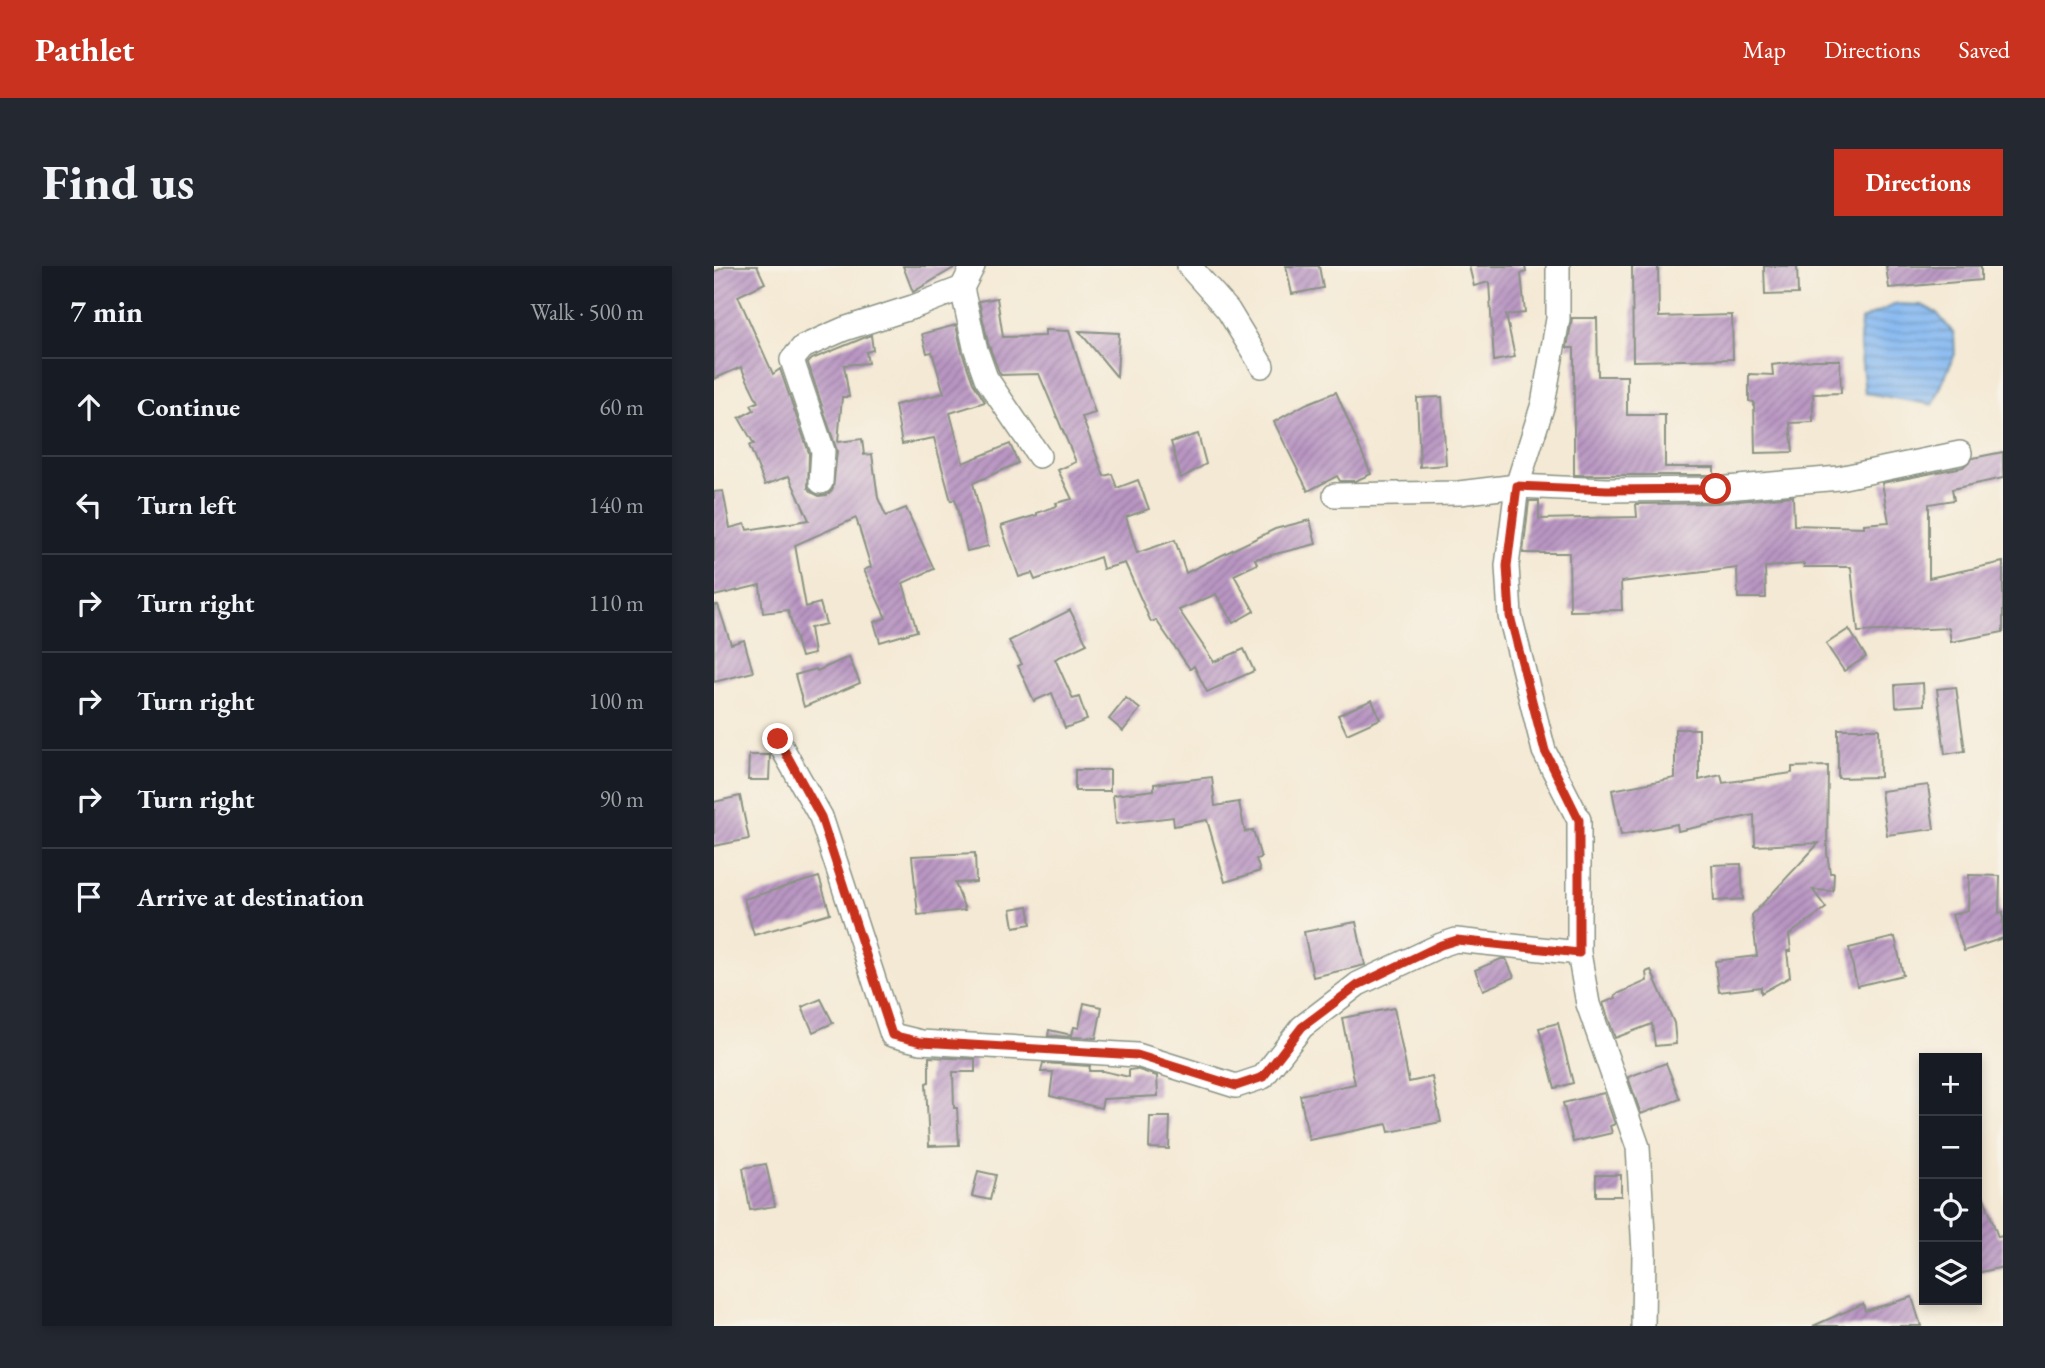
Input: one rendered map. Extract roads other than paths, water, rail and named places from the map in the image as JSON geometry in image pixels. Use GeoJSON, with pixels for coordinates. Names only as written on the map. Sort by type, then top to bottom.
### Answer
{"type":"FeatureCollection","features":[{"type":"Feature","properties":{"kind":"street"},"geometry":{"type":"LineString","coordinates":[[973,266],[962,288],[975,346],[986,378],[1039,456]]}},
{"type":"Feature","properties":{"kind":"street"},"geometry":{"type":"LineString","coordinates":[[1189,266],[1228,310],[1262,366]]}},
{"type":"Feature","properties":{"kind":"street"},"geometry":{"type":"LineString","coordinates":[[1559,266],[1558,319],[1543,404],[1517,486],[1507,566],[1510,616],[1545,751],[1579,820],[1579,953],[1588,1004],[1638,1147],[1644,1252],[1643,1326]]}},
{"type":"Feature","properties":{"kind":"street"},"geometry":{"type":"LineString","coordinates":[[821,482],[822,451],[792,359],[803,346],[962,288]]}},
{"type":"Feature","properties":{"kind":"street"},"geometry":{"type":"LineString","coordinates":[[1335,495],[1459,493],[1517,486],[1607,490],[1716,489],[1839,478],[1960,453]]}},
{"type":"Feature","properties":{"kind":"street"},"geometry":{"type":"LineString","coordinates":[[778,739],[821,817],[892,1035],[921,1042],[1137,1055],[1236,1086],[1263,1077],[1302,1027],[1358,985],[1441,945],[1457,940],[1579,953]]}},
{"type":"Feature","properties":{"kind":"water"},"geometry":{"type":"Polygon","coordinates":[[[1896,304],[1922,305],[1937,313],[1954,334],[1955,354],[1933,405],[1865,393],[1860,346],[1861,320],[1896,304]]]}}]}
